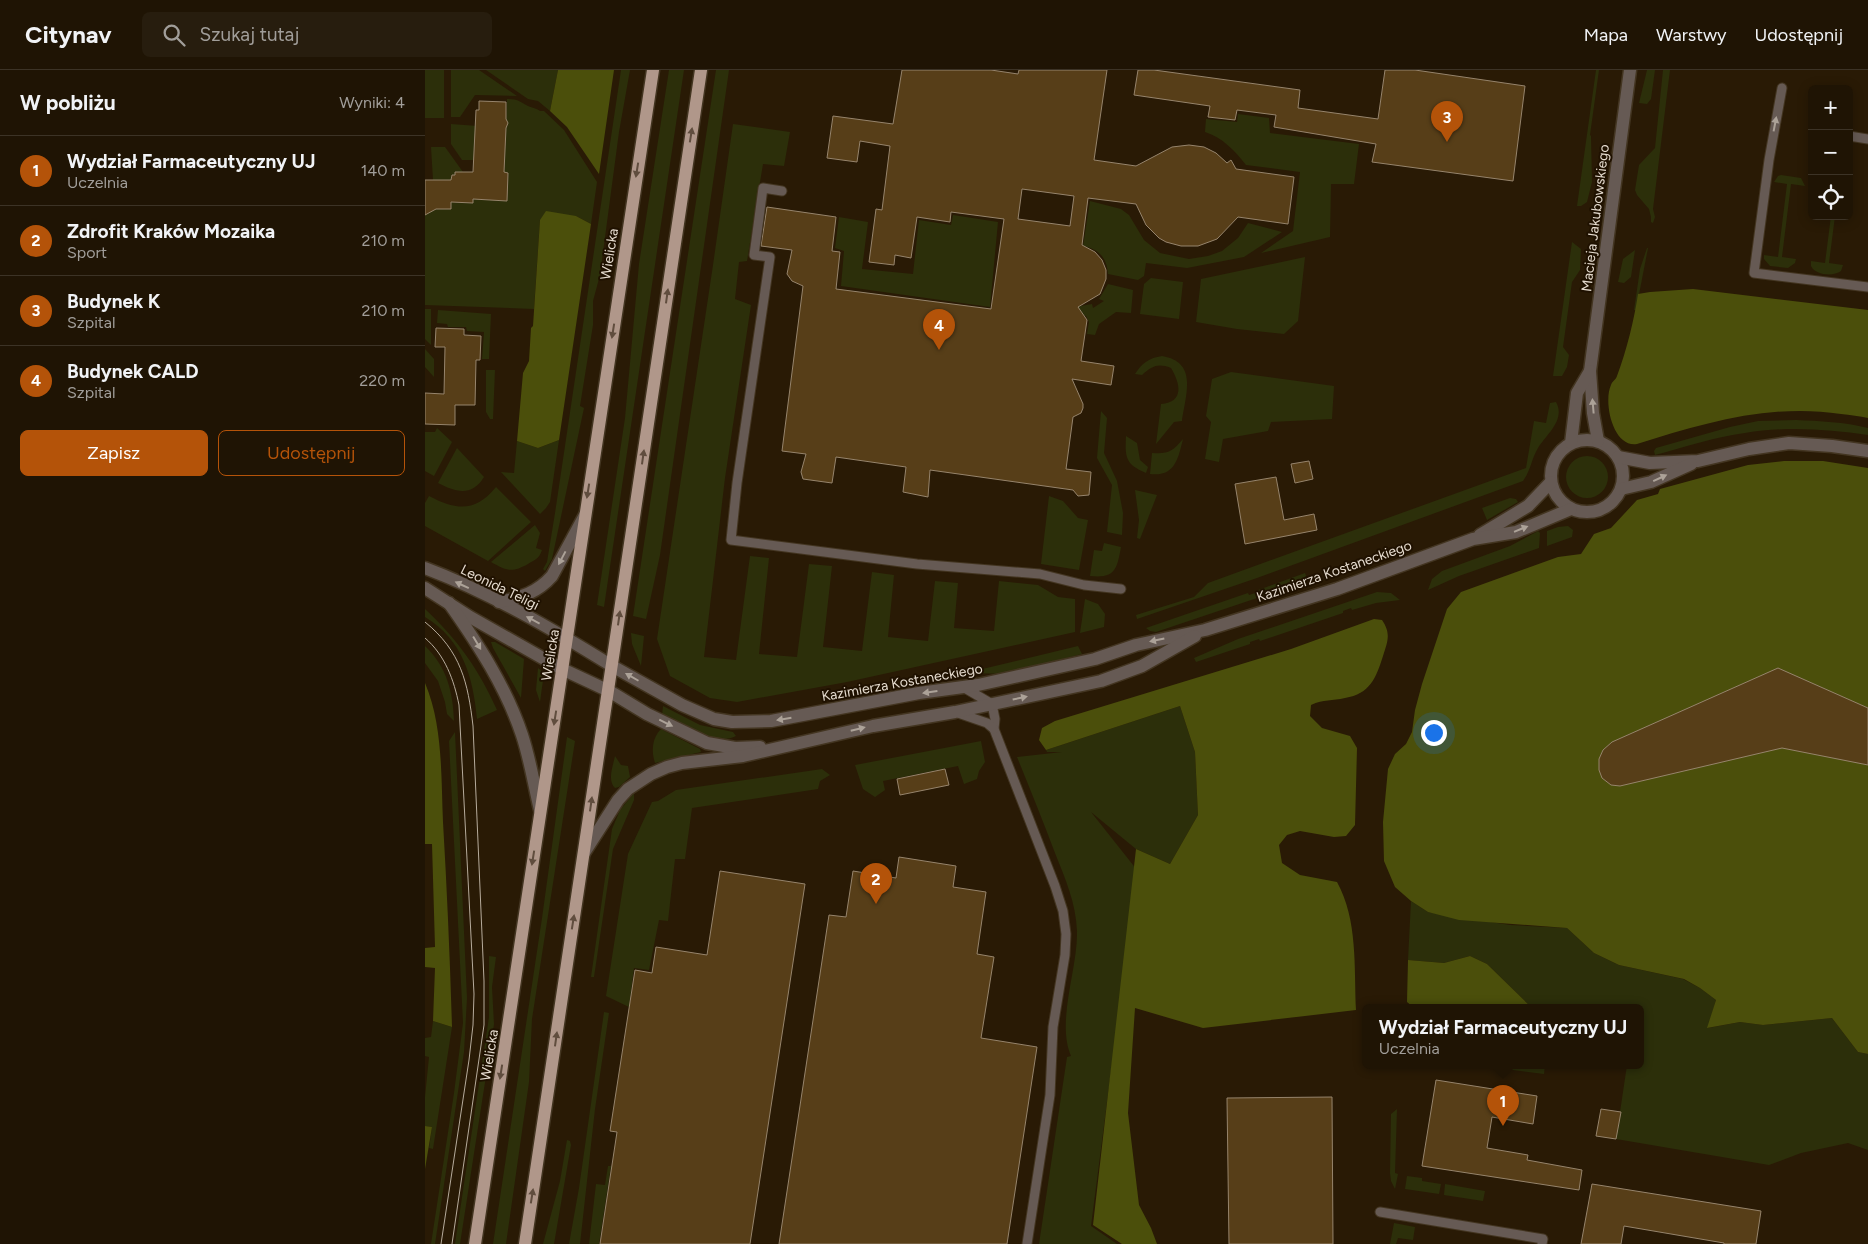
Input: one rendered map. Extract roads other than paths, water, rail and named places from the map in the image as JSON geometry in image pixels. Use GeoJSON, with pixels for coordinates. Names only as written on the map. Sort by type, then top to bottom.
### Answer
{"type":"FeatureCollection","features":[{"type":"Feature","properties":{"kind":"main road","name":"Wielicka"},"geometry":{"type":"LineString","coordinates":[[475,1244],[653,70]]}},
{"type":"Feature","properties":{"kind":"main road"},"geometry":{"type":"LineString","coordinates":[[525,1244],[701,70]]}},
{"type":"Feature","properties":{"kind":"street","name":"Macieja Jakubowskiego"},"geometry":{"type":"LineString","coordinates":[[1598,441],[1593,413],[1590,371],[1630,70]]}},
{"type":"Feature","properties":{"kind":"street","name":"Macieja Jakubowskiego"},"geometry":{"type":"LineString","coordinates":[[1571,443],[1577,393],[1590,371]]}},
{"type":"Feature","properties":{"kind":"street"},"geometry":{"type":"LineString","coordinates":[[1580,440],[1598,441],[1609,447],[1618,457],[1623,467],[1621,489],[1615,500],[1605,508],[1584,513],[1571,509],[1562,503],[1555,494],[1551,482],[1551,471],[1554,459],[1561,450],[1571,443],[1580,440]]}},
{"type":"Feature","properties":{"kind":"street"},"geometry":{"type":"LineString","coordinates":[[1618,457],[1650,463],[1697,461],[1749,449],[1789,443],[1868,451]]}},
{"type":"Feature","properties":{"kind":"street"},"geometry":{"type":"LineString","coordinates":[[1621,489],[1651,482],[1697,461]]}},
{"type":"Feature","properties":{"kind":"street","name":"Kazimierza Kostaneckiego"},"geometry":{"type":"LineString","coordinates":[[612,666],[697,713],[714,719],[732,722],[771,721],[919,693],[963,687],[1095,658],[1135,645],[1205,630],[1337,589],[1473,539],[1528,506],[1551,482]]}},
{"type":"Feature","properties":{"kind":"street","name":"Kazimierza Kostaneckiego"},"geometry":{"type":"LineString","coordinates":[[1473,539],[1516,532],[1571,509]]}},
{"type":"Feature","properties":{"kind":"street"},"geometry":{"type":"LineString","coordinates":[[499,602],[519,598],[539,589],[546,583],[552,576],[585,515]]}},
{"type":"Feature","properties":{"kind":"street","name":"Leonida Teligi"},"geometry":{"type":"LineString","coordinates":[[425,568],[499,602],[567,638],[612,666]]}},
{"type":"Feature","properties":{"kind":"street"},"geometry":{"type":"LineString","coordinates":[[425,588],[470,617],[563,670],[609,691]]}},
{"type":"Feature","properties":{"kind":"street"},"geometry":{"type":"LineString","coordinates":[[449,603],[474,639],[515,716],[522,736],[540,810]]}},
{"type":"Feature","properties":{"kind":"street","name":"Kazimierza Kostaneckiego"},"geometry":{"type":"LineString","coordinates":[[584,853],[618,800],[628,789],[651,774],[682,763],[743,756],[873,726],[955,712],[1067,689],[1109,678],[1142,666],[1205,630]]}},
{"type":"Feature","properties":{"kind":"street","name":"Kazimierza Kostaneckiego"},"geometry":{"type":"LineString","coordinates":[[609,691],[647,714],[707,743],[735,748],[787,745]]}},
{"type":"Feature","properties":{"kind":"lane"},"geometry":{"type":"LineString","coordinates":[[1782,88],[1769,160],[1754,273],[1868,287]]}},
{"type":"Feature","properties":{"kind":"lane"},"geometry":{"type":"LineString","coordinates":[[1853,137],[1868,139]]}},
{"type":"Feature","properties":{"kind":"lane"},"geometry":{"type":"LineString","coordinates":[[782,191],[763,188],[754,254],[770,256],[737,483],[731,540],[917,564],[1039,574],[1084,585],[1121,589]]}},
{"type":"Feature","properties":{"kind":"lane"},"geometry":{"type":"LineString","coordinates":[[963,687],[992,704],[995,719],[994,728],[1055,886],[1063,911],[1066,934],[1065,955],[1053,1028],[1050,1095],[1027,1244]]}},
{"type":"Feature","properties":{"kind":"lane"},"geometry":{"type":"LineString","coordinates":[[955,712],[987,722],[994,728]]}},
{"type":"Feature","properties":{"kind":"lane"},"geometry":{"type":"LineString","coordinates":[[1380,1212],[1543,1239],[1542,1244]]}},
{"type":"Feature","properties":{"kind":"tram line"},"geometry":{"type":"LineString","coordinates":[[425,622],[447,644],[455,656],[465,682],[473,726],[484,981],[484,1025],[452,1244]]}},
{"type":"Feature","properties":{"kind":"tram line"},"geometry":{"type":"LineString","coordinates":[[425,638],[438,652],[448,668],[459,705],[474,994],[469,1060],[441,1244]]}},
{"type":"Feature","properties":{"kind":"place","name":"Budynek K"},"geometry":{"type":"Point","coordinates":[1447,142]}},
{"type":"Feature","properties":{"kind":"place","name":"Budynek CALD"},"geometry":{"type":"Point","coordinates":[939,350]}},
{"type":"Feature","properties":{"kind":"place","name":"Zdrofit Kraków Mozaika"},"geometry":{"type":"Point","coordinates":[876,904]}},
{"type":"Feature","properties":{"kind":"place","name":"Wydział Farmaceutyczny UJ"},"geometry":{"type":"Point","coordinates":[1503,1126]}}]}
